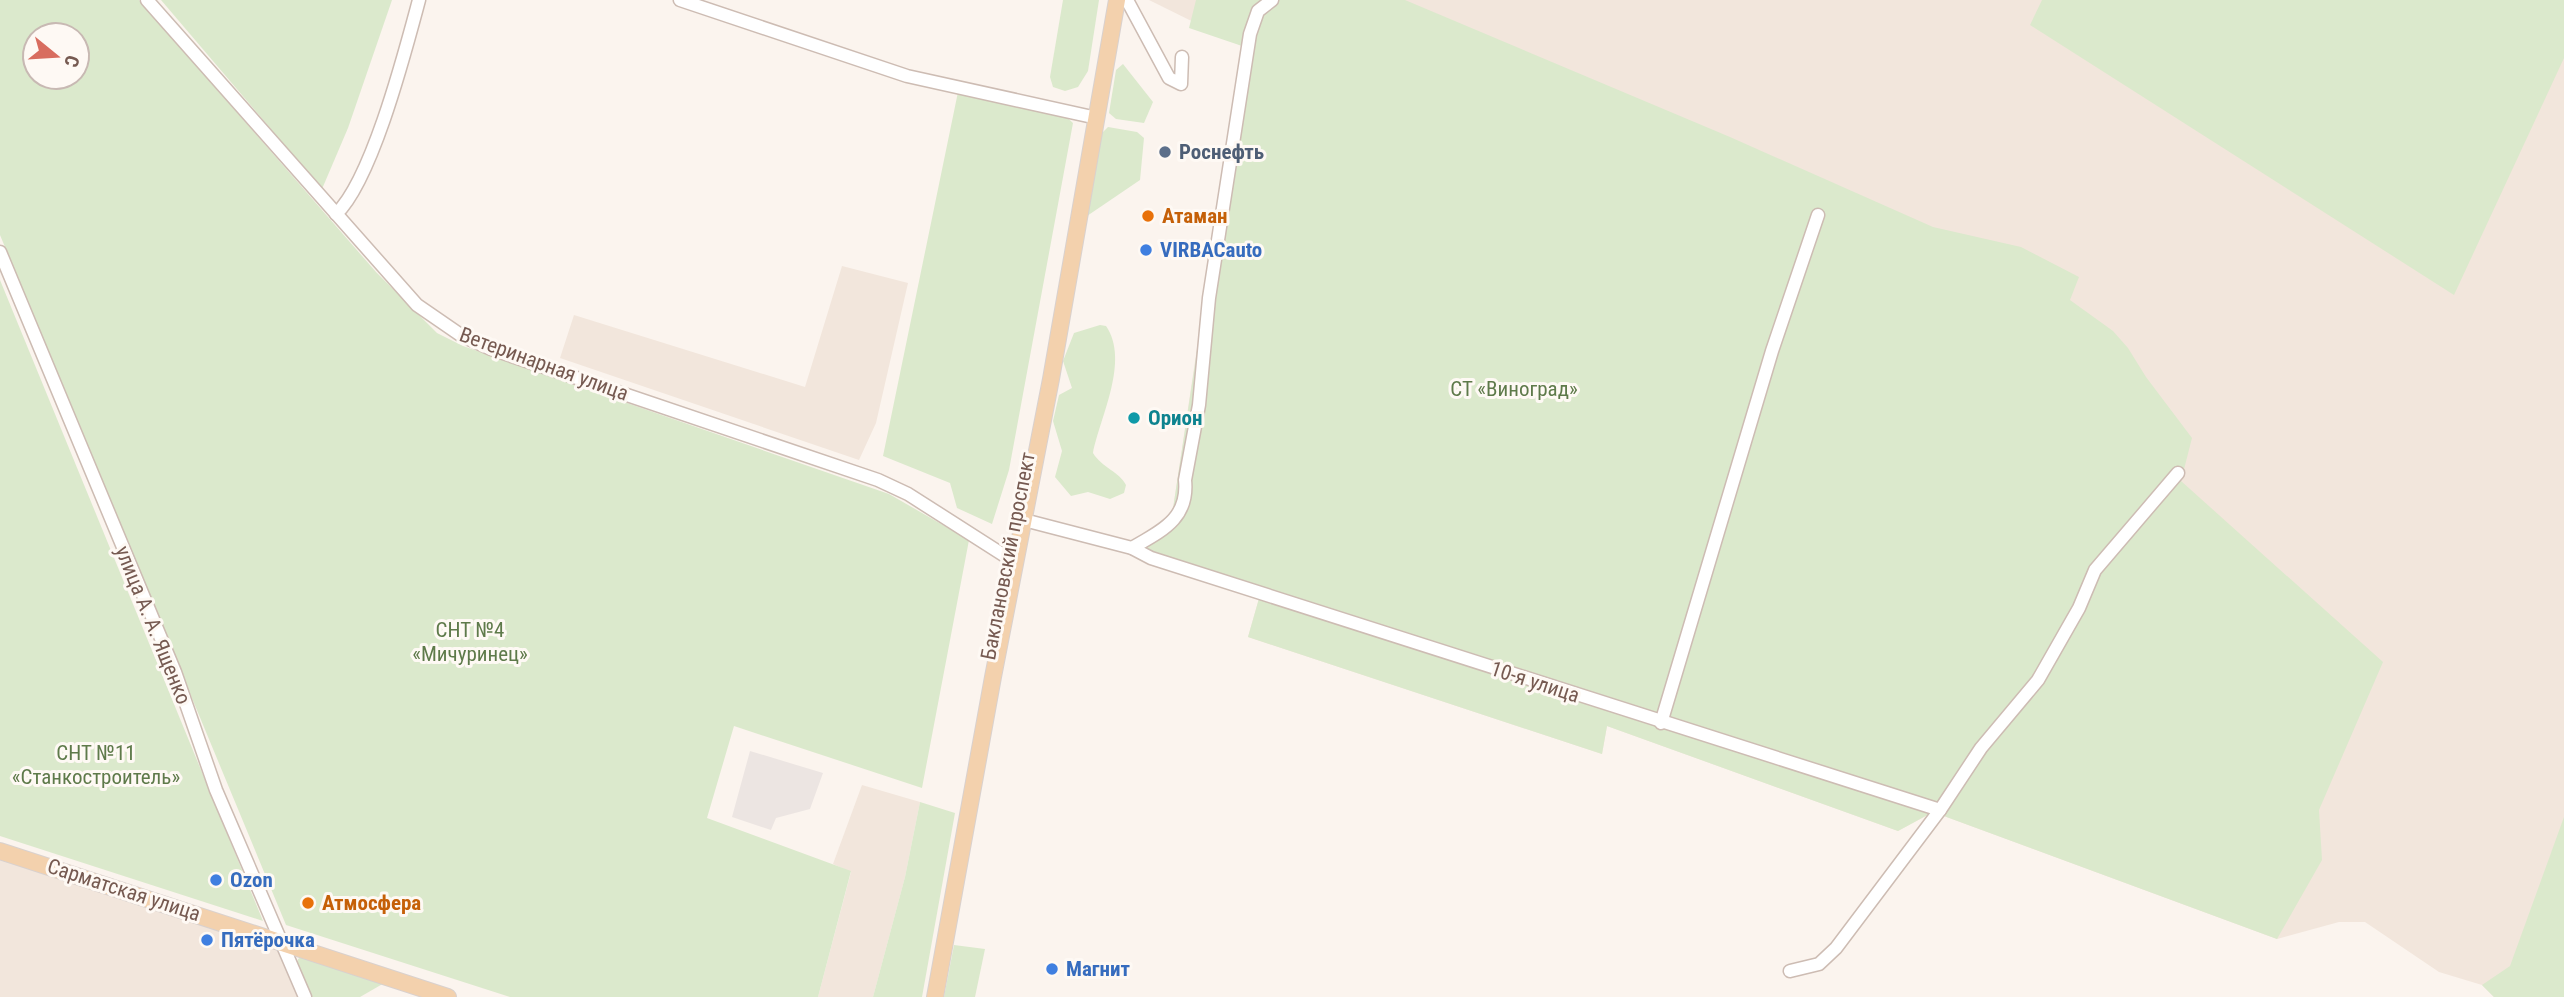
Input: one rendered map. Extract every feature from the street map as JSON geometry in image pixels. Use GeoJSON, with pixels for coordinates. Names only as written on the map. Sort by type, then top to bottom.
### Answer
{"type":"FeatureCollection","features":[{"type":"Feature","properties":{"kind":"main road"},"geometry":{"type":"LineString","coordinates":[[1092,117],[1106,0]]}},
{"type":"Feature","properties":{"kind":"main road"},"geometry":{"type":"LineString","coordinates":[[1092,117],[1116,0]]}},
{"type":"Feature","properties":{"kind":"main road","name":"Баклановский проспект"},"geometry":{"type":"LineString","coordinates":[[927,997],[986,669],[1024,520],[1092,117]]}},
{"type":"Feature","properties":{"kind":"main road","name":"Баклановский проспект"},"geometry":{"type":"LineString","coordinates":[[935,997],[1092,117]]}},
{"type":"Feature","properties":{"kind":"main road","name":"Сарматская улица"},"geometry":{"type":"LineString","coordinates":[[0,851],[279,939],[423,992],[448,997]]}},
{"type":"Feature","properties":{"kind":"street","name":"Ветеринарная улица"},"geometry":{"type":"LineString","coordinates":[[147,0],[417,305],[462,336],[491,349],[878,480],[908,494],[1013,560]]}},
{"type":"Feature","properties":{"kind":"street"},"geometry":{"type":"LineString","coordinates":[[335,214],[350,201],[363,173],[419,0]]}},
{"type":"Feature","properties":{"kind":"street"},"geometry":{"type":"LineString","coordinates":[[680,0],[907,76],[1092,117]]}},
{"type":"Feature","properties":{"kind":"street"},"geometry":{"type":"LineString","coordinates":[[1127,0],[1169,78],[1181,84],[1182,57]]}},
{"type":"Feature","properties":{"kind":"street"},"geometry":{"type":"LineString","coordinates":[[1132,548],[1173,524],[1186,491],[1185,480],[1199,405],[1209,298],[1250,34],[1258,11],[1272,0]]}},
{"type":"Feature","properties":{"kind":"street"},"geometry":{"type":"LineString","coordinates":[[1661,723],[1772,351],[1818,215]]}},
{"type":"Feature","properties":{"kind":"street","name":"улица А. А. Ященко"},"geometry":{"type":"LineString","coordinates":[[0,252],[175,673],[216,790],[305,997]]}},
{"type":"Feature","properties":{"kind":"street"},"geometry":{"type":"LineString","coordinates":[[1790,971],[1819,964],[1827,958],[1940,810],[1981,748],[2038,680],[2079,608],[2095,570],[2178,473]]}},
{"type":"Feature","properties":{"kind":"street","name":"10-я улица"},"geometry":{"type":"LineString","coordinates":[[1024,520],[1132,548],[1151,558],[1940,810]]}},
{"type":"Feature","properties":{"kind":"shaded area","name":"СТ «Виноград»"},"geometry":{"type":"Polygon","coordinates":[[[1149,0],[2564,0],[2564,997],[2494,997],[2482,985],[2439,972],[2365,922],[2339,922],[2277,939],[1933,812],[1898,831],[1607,726],[1602,754],[1248,637],[1260,595],[1124,552],[1171,522],[1242,46],[1149,0]]]}},
{"type":"Feature","properties":{"kind":"shaded area"},"geometry":{"type":"Polygon","coordinates":[[[842,266],[908,283],[876,423],[859,460],[560,358],[574,315],[805,387],[842,266]]]}},
{"type":"Feature","properties":{"kind":"shaded area"},"geometry":{"type":"Polygon","coordinates":[[[750,751],[823,773],[810,809],[776,818],[771,830],[732,817],[750,751]]]}},
{"type":"Feature","properties":{"kind":"shaded area"},"geometry":{"type":"Polygon","coordinates":[[[862,785],[920,802],[905,877],[873,997],[818,997],[851,872],[833,864],[862,785]]]}},
{"type":"Feature","properties":{"kind":"shaded area"},"geometry":{"type":"Polygon","coordinates":[[[0,855],[277,948],[300,997],[0,997],[0,855]]]}},
{"type":"Feature","properties":{"kind":"green space","name":"СНТ №4 «Мичуринец»"},"geometry":{"type":"Polygon","coordinates":[[[0,0],[139,0],[376,272],[437,333],[463,346],[889,494],[969,540],[922,788],[734,726],[707,818],[851,871],[818,997],[510,997],[286,925],[0,235],[0,0]]]}},
{"type":"Feature","properties":{"kind":"green space"},"geometry":{"type":"Polygon","coordinates":[[[161,0],[392,0],[348,128],[322,189],[161,0]]]}},
{"type":"Feature","properties":{"kind":"green space"},"geometry":{"type":"Polygon","coordinates":[[[1063,0],[1099,0],[1088,71],[1078,87],[1065,91],[1053,87],[1050,77],[1063,0]]]}},
{"type":"Feature","properties":{"kind":"green space","name":"СТ «Виноград»"},"geometry":{"type":"Polygon","coordinates":[[[1196,0],[1405,0],[1730,137],[1933,227],[2021,247],[2079,277],[2070,300],[2113,331],[2192,438],[2181,481],[2383,662],[2319,810],[2322,860],[2277,939],[1933,812],[1898,831],[1607,726],[1602,754],[1248,637],[1260,595],[1124,552],[1171,522],[1242,46],[1189,28],[1196,0]]]}},
{"type":"Feature","properties":{"kind":"green space"},"geometry":{"type":"Polygon","coordinates":[[[2042,0],[2564,0],[2564,58],[2454,295],[2030,25],[2042,0]]]}},
{"type":"Feature","properties":{"kind":"green space"},"geometry":{"type":"Polygon","coordinates":[[[1123,64],[1153,102],[1144,123],[1116,119],[1109,113],[1116,70],[1123,64]]]}},
{"type":"Feature","properties":{"kind":"green space"},"geometry":{"type":"Polygon","coordinates":[[[958,92],[1060,111],[1073,123],[1009,470],[992,524],[957,508],[950,483],[883,456],[958,92]]]}},
{"type":"Feature","properties":{"kind":"green space"},"geometry":{"type":"Polygon","coordinates":[[[1108,127],[1137,132],[1144,138],[1140,180],[1087,216],[1101,134],[1108,127]]]}},
{"type":"Feature","properties":{"kind":"green space","name":"СНТ №11 «Станкостроитель»"},"geometry":{"type":"Polygon","coordinates":[[[0,280],[263,921],[0,836],[0,280]]]}},
{"type":"Feature","properties":{"kind":"green space"},"geometry":{"type":"Polygon","coordinates":[[[1100,325],[1106,326],[1113,340],[1115,356],[1111,389],[1093,453],[1126,485],[1124,493],[1110,499],[1088,492],[1071,496],[1055,477],[1062,451],[1053,421],[1059,395],[1072,388],[1063,361],[1074,333],[1100,325]]]}},
{"type":"Feature","properties":{"kind":"green space"},"geometry":{"type":"Polygon","coordinates":[[[920,802],[955,813],[922,997],[873,997],[905,877],[920,802]]]}},
{"type":"Feature","properties":{"kind":"green space"},"geometry":{"type":"Polygon","coordinates":[[[2564,817],[2564,997],[2494,997],[2482,985],[2510,966],[2564,817]]]}},
{"type":"Feature","properties":{"kind":"green space"},"geometry":{"type":"Polygon","coordinates":[[[954,945],[985,949],[975,997],[944,997],[954,945]]]}},
{"type":"Feature","properties":{"kind":"green space"},"geometry":{"type":"Polygon","coordinates":[[[303,956],[386,982],[360,997],[310,997],[296,967],[298,959],[303,956]]]}},
{"type":"Feature","properties":{"kind":"place","name":"Роснефть"},"geometry":{"type":"Point","coordinates":[1165,152]}},
{"type":"Feature","properties":{"kind":"place","name":"Атаман"},"geometry":{"type":"Point","coordinates":[1148,216]}},
{"type":"Feature","properties":{"kind":"place","name":"VIRBACauto"},"geometry":{"type":"Point","coordinates":[1146,250]}},
{"type":"Feature","properties":{"kind":"place","name":"Орион"},"geometry":{"type":"Point","coordinates":[1134,418]}},
{"type":"Feature","properties":{"kind":"place","name":"Ozon"},"geometry":{"type":"Point","coordinates":[216,880]}},
{"type":"Feature","properties":{"kind":"place","name":"Атмосфера"},"geometry":{"type":"Point","coordinates":[308,903]}},
{"type":"Feature","properties":{"kind":"place","name":"Пятёрочка"},"geometry":{"type":"Point","coordinates":[207,940]}},
{"type":"Feature","properties":{"kind":"place","name":"Магнит"},"geometry":{"type":"Point","coordinates":[1052,969]}}]}
